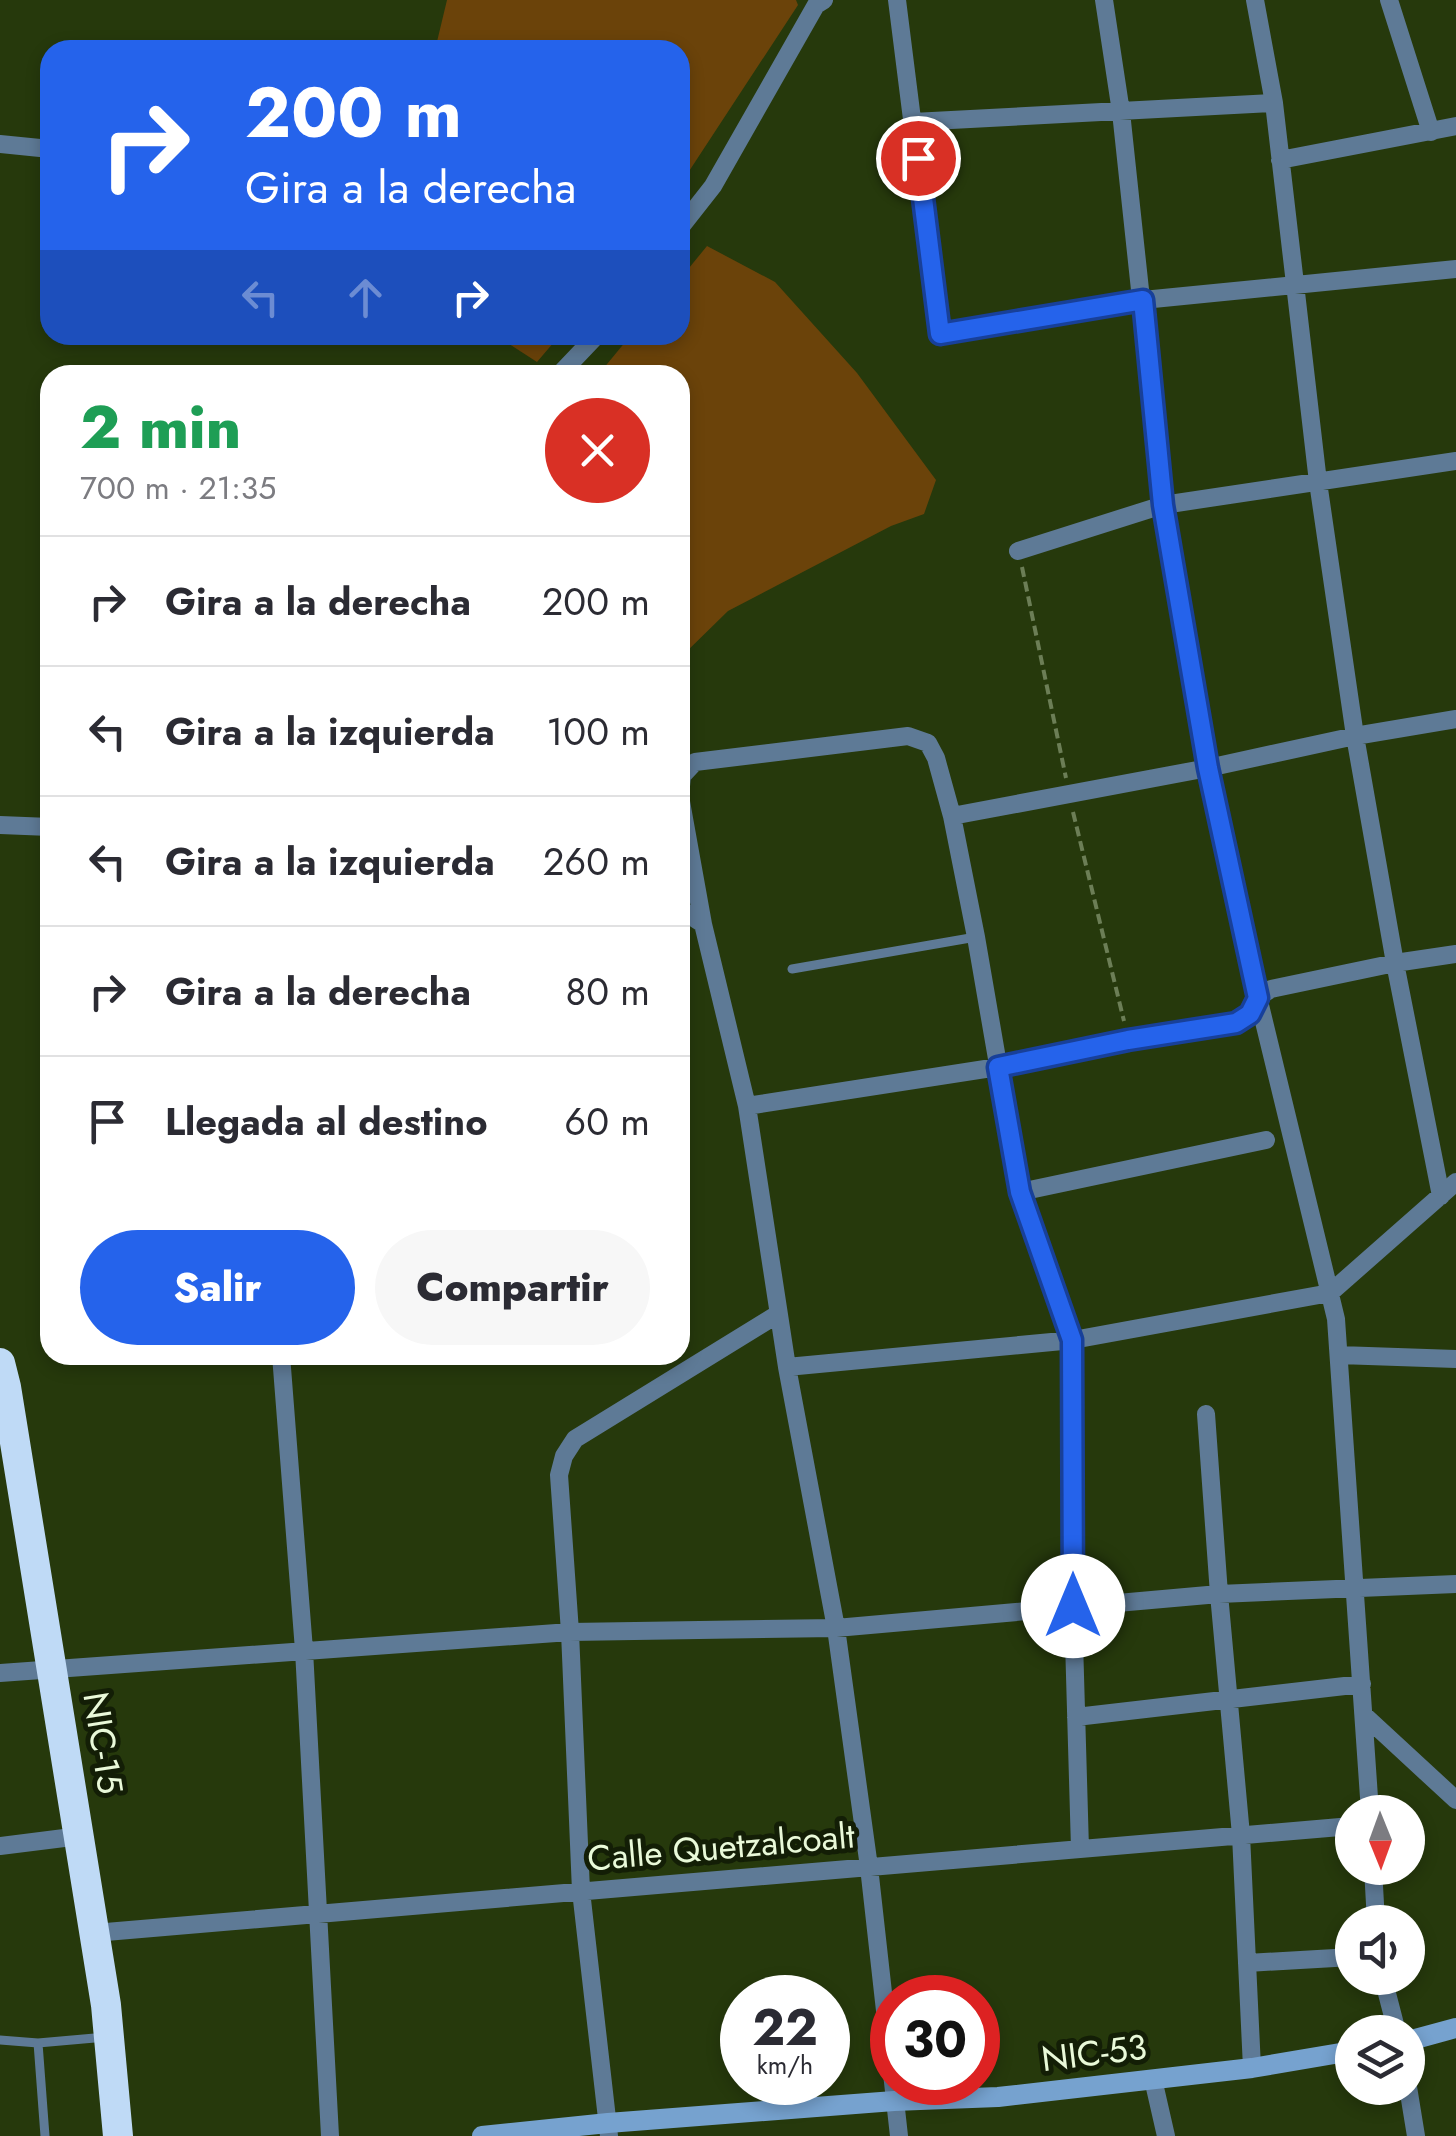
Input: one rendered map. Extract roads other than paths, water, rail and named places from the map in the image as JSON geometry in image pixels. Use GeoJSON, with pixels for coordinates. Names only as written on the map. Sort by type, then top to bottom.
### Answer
{"type":"FeatureCollection","features":[{"type":"Feature","properties":{"kind":"highway","name":"NIC-15"},"geometry":{"type":"LineString","coordinates":[[2,1379],[80,1836],[109,2037],[118,2136]]}},
{"type":"Feature","properties":{"kind":"main road"},"geometry":{"type":"LineString","coordinates":[[1425,2037],[1456,2028]]}},
{"type":"Feature","properties":{"kind":"main road","name":"NIC-53"},"geometry":{"type":"LineString","coordinates":[[1000,2097],[1252,2068],[1335,2054]]}},
{"type":"Feature","properties":{"kind":"main road","name":"NIC-53"},"geometry":{"type":"LineString","coordinates":[[482,2136],[608,2130],[870,2103]]}},
{"type":"Feature","properties":{"kind":"street"},"geometry":{"type":"LineString","coordinates":[[896,0],[940,334],[1143,300],[1456,269]]}},
{"type":"Feature","properties":{"kind":"street"},"geometry":{"type":"LineString","coordinates":[[1104,0],[1143,300],[1163,505],[1208,768],[1258,998],[1330,1293],[1339,1354],[1369,1795]]}},
{"type":"Feature","properties":{"kind":"street"},"geometry":{"type":"LineString","coordinates":[[1255,0],[1274,103],[1318,482],[1355,736],[1441,1196]]}},
{"type":"Feature","properties":{"kind":"street"},"geometry":{"type":"LineString","coordinates":[[1389,0],[1431,132]]}},
{"type":"Feature","properties":{"kind":"street"},"geometry":{"type":"LineString","coordinates":[[690,215],[713,186],[818,2]]}},
{"type":"Feature","properties":{"kind":"street"},"geometry":{"type":"LineString","coordinates":[[914,122],[1274,103]]}},
{"type":"Feature","properties":{"kind":"street"},"geometry":{"type":"LineString","coordinates":[[1280,160],[1456,126]]}},
{"type":"Feature","properties":{"kind":"street"},"geometry":{"type":"LineString","coordinates":[[0,144],[40,148]]}},
{"type":"Feature","properties":{"kind":"street"},"geometry":{"type":"LineString","coordinates":[[568,365],[588,345]]}},
{"type":"Feature","properties":{"kind":"street"},"geometry":{"type":"LineString","coordinates":[[1018,551],[1163,505],[1456,461]]}},
{"type":"Feature","properties":{"kind":"street"},"geometry":{"type":"LineString","coordinates":[[952,816],[1456,718]]}},
{"type":"Feature","properties":{"kind":"street"},"geometry":{"type":"LineString","coordinates":[[690,767],[694,762],[908,736],[928,743],[936,758],[976,937],[1020,1192],[1072,1340],[1073,1606],[1080,1849]]}},
{"type":"Feature","properties":{"kind":"street"},"geometry":{"type":"LineString","coordinates":[[0,824],[40,827]]}},
{"type":"Feature","properties":{"kind":"street"},"geometry":{"type":"LineString","coordinates":[[690,852],[703,924],[747,1106],[787,1367],[836,1628],[881,1975]]}},
{"type":"Feature","properties":{"kind":"street"},"geometry":{"type":"LineString","coordinates":[[690,916],[703,924]]}},
{"type":"Feature","properties":{"kind":"street"},"geometry":{"type":"LineString","coordinates":[[747,1106],[998,1067],[1236,1023],[1250,1014],[1258,998],[1271,989],[1456,954]]}},
{"type":"Feature","properties":{"kind":"street"},"geometry":{"type":"LineString","coordinates":[[1020,1192],[1266,1140]]}},
{"type":"Feature","properties":{"kind":"street"},"geometry":{"type":"LineString","coordinates":[[787,1367],[1072,1340],[1330,1293],[1456,1182]]}},
{"type":"Feature","properties":{"kind":"street"},"geometry":{"type":"LineString","coordinates":[[608,2130],[580,1891],[570,1632],[559,1475],[564,1456],[575,1439],[778,1314]]}},
{"type":"Feature","properties":{"kind":"street"},"geometry":{"type":"LineString","coordinates":[[1339,1354],[1456,1359]]}},
{"type":"Feature","properties":{"kind":"street"},"geometry":{"type":"LineString","coordinates":[[282,1365],[304,1650],[330,2136]]}},
{"type":"Feature","properties":{"kind":"street"},"geometry":{"type":"LineString","coordinates":[[1206,1414],[1241,1835],[1252,2068]]}},
{"type":"Feature","properties":{"kind":"street"},"geometry":{"type":"LineString","coordinates":[[0,1673],[570,1632],[836,1628],[1218,1594],[1456,1584]]}},
{"type":"Feature","properties":{"kind":"street"},"geometry":{"type":"LineString","coordinates":[[1076,1718],[1362,1684]]}},
{"type":"Feature","properties":{"kind":"street"},"geometry":{"type":"LineString","coordinates":[[1364,1715],[1456,1800]]}},
{"type":"Feature","properties":{"kind":"street","name":"Calle Quetzalcoalt"},"geometry":{"type":"LineString","coordinates":[[94,1933],[1335,1827]]}},
{"type":"Feature","properties":{"kind":"street"},"geometry":{"type":"LineString","coordinates":[[0,1846],[80,1836]]}},
{"type":"Feature","properties":{"kind":"street"},"geometry":{"type":"LineString","coordinates":[[1247,1963],[1335,1958]]}},
{"type":"Feature","properties":{"kind":"street"},"geometry":{"type":"LineString","coordinates":[[1153,2079],[1166,2136]]}},
{"type":"Feature","properties":{"kind":"street"},"geometry":{"type":"LineString","coordinates":[[895,2105],[899,2136]]}},
{"type":"Feature","properties":{"kind":"street"},"geometry":{"type":"LineString","coordinates":[[1411,2105],[1416,2136]]}},
{"type":"Feature","properties":{"kind":"lane"},"geometry":{"type":"LineString","coordinates":[[792,969],[976,937]]}},
{"type":"Feature","properties":{"kind":"lane"},"geometry":{"type":"LineString","coordinates":[[0,2040],[38,2043],[109,2037]]}},
{"type":"Feature","properties":{"kind":"lane"},"geometry":{"type":"LineString","coordinates":[[38,2043],[45,2136]]}}]}
